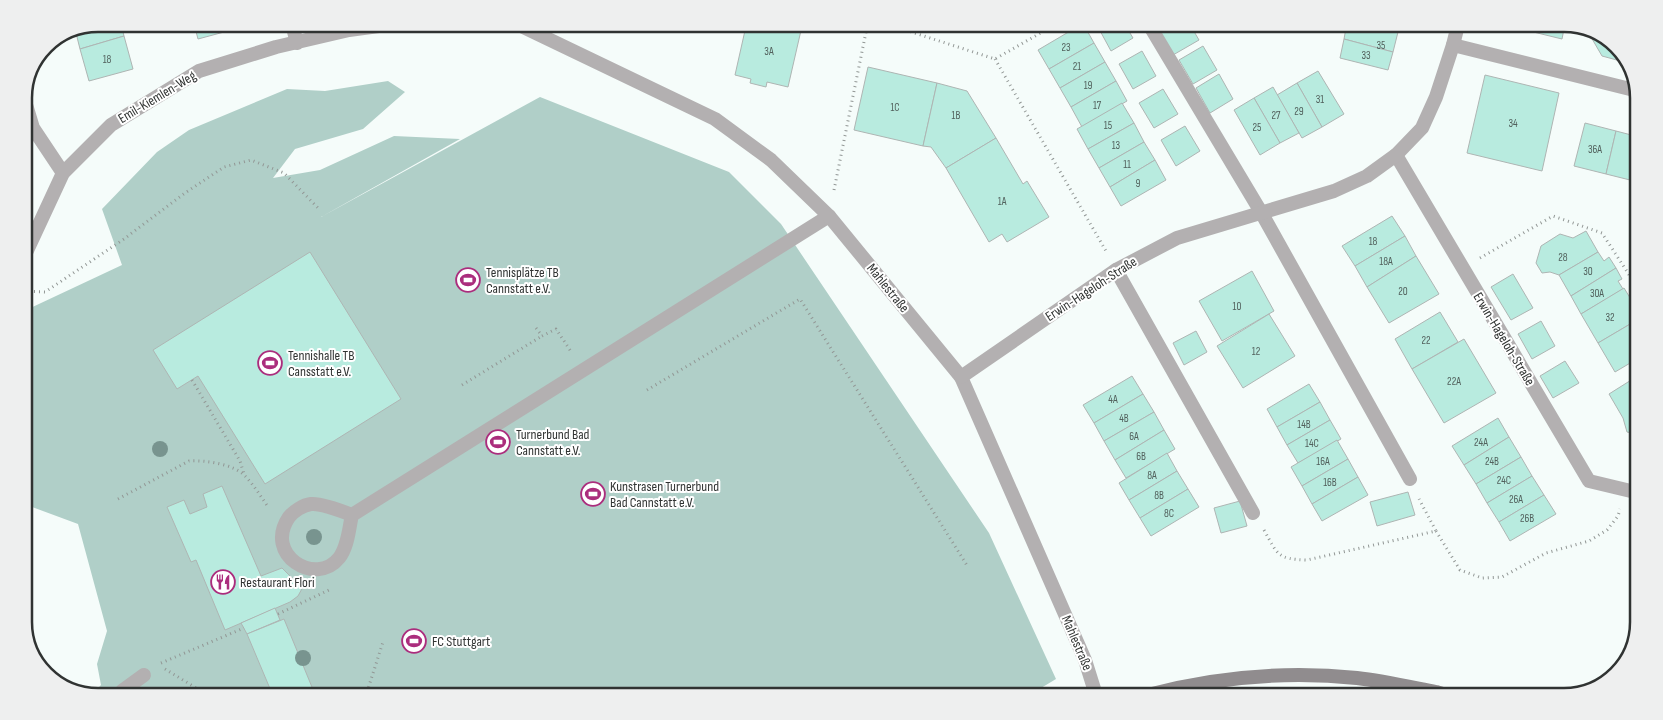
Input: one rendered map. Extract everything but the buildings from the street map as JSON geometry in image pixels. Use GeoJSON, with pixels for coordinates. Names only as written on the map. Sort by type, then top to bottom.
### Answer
{"type":"FeatureCollection","features":[{"type":"Feature","properties":{"kind":"main road"},"geometry":{"type":"LineString","coordinates":[[1175,688],[1260,676],[1311,675],[1359,678],[1414,688]]}},
{"type":"Feature","properties":{"kind":"street"},"geometry":{"type":"LineString","coordinates":[[294,32],[297,42]]}},
{"type":"Feature","properties":{"kind":"street","name":"Emil-Kiemlen-Weg"},"geometry":{"type":"LineString","coordinates":[[33,238],[63,173],[111,125],[199,71],[297,42],[341,32]]}},
{"type":"Feature","properties":{"kind":"street","name":"Mahlestraße"},"geometry":{"type":"LineString","coordinates":[[534,32],[715,119],[771,160],[829,216],[961,377],[1085,660],[1094,688]]}},
{"type":"Feature","properties":{"kind":"street"},"geometry":{"type":"LineString","coordinates":[[1153,32],[1261,212],[1410,478]]}},
{"type":"Feature","properties":{"kind":"street","name":"Erwin-Hageloh-Straße"},"geometry":{"type":"LineString","coordinates":[[961,377],[1116,270],[1177,238],[1334,191],[1367,176],[1396,155],[1422,128],[1436,97],[1456,32]]}},
{"type":"Feature","properties":{"kind":"street"},"geometry":{"type":"LineString","coordinates":[[1453,46],[1629,89]]}},
{"type":"Feature","properties":{"kind":"street"},"geometry":{"type":"LineString","coordinates":[[33,128],[63,173]]}},
{"type":"Feature","properties":{"kind":"street","name":"Erwin-Hageloh-Straße"},"geometry":{"type":"LineString","coordinates":[[1396,155],[1589,481],[1630,491]]}},
{"type":"Feature","properties":{"kind":"street"},"geometry":{"type":"LineString","coordinates":[[352,514],[347,540],[339,559],[326,567],[312,570],[298,565],[287,555],[282,541],[283,526],[294,511],[311,504],[352,514],[829,216]]}},
{"type":"Feature","properties":{"kind":"street"},"geometry":{"type":"LineString","coordinates":[[1116,270],[1253,513]]}},
{"type":"Feature","properties":{"kind":"street"},"geometry":{"type":"LineString","coordinates":[[126,688],[144,675]]}},
{"type":"Feature","properties":{"kind":"path"},"geometry":{"type":"LineString","coordinates":[[829,216],[866,32]]}},
{"type":"Feature","properties":{"kind":"path"},"geometry":{"type":"LineString","coordinates":[[911,32],[995,59],[1116,270]]}},
{"type":"Feature","properties":{"kind":"path"},"geometry":{"type":"LineString","coordinates":[[995,59],[1043,32]]}},
{"type":"Feature","properties":{"kind":"path"},"geometry":{"type":"LineString","coordinates":[[33,291],[45,292],[224,167],[251,160],[284,173],[319,209]]}},
{"type":"Feature","properties":{"kind":"path"},"geometry":{"type":"LineString","coordinates":[[1462,268],[1553,216],[1602,233],[1630,276]]}},
{"type":"Feature","properties":{"kind":"path"},"geometry":{"type":"LineString","coordinates":[[647,390],[800,299],[968,568]]}},
{"type":"Feature","properties":{"kind":"path"},"geometry":{"type":"LineString","coordinates":[[536,328],[542,336]]}},
{"type":"Feature","properties":{"kind":"path"},"geometry":{"type":"LineString","coordinates":[[462,385],[556,329],[564,340]]}},
{"type":"Feature","properties":{"kind":"path"},"geometry":{"type":"LineString","coordinates":[[192,380],[240,461],[244,474],[283,526]]}},
{"type":"Feature","properties":{"kind":"path"},"geometry":{"type":"LineString","coordinates":[[118,499],[189,461],[214,462],[244,474]]}},
{"type":"Feature","properties":{"kind":"path"},"geometry":{"type":"LineString","coordinates":[[1410,478],[1436,531],[1460,570],[1482,578],[1502,577],[1546,554],[1589,541],[1607,530],[1618,516],[1630,493]]}},
{"type":"Feature","properties":{"kind":"path"},"geometry":{"type":"LineString","coordinates":[[1253,513],[1278,554],[1289,559],[1307,560],[1436,531]]}},
{"type":"Feature","properties":{"kind":"path"},"geometry":{"type":"LineString","coordinates":[[278,614],[332,588]]}},
{"type":"Feature","properties":{"kind":"path"},"geometry":{"type":"LineString","coordinates":[[196,688],[158,664],[244,628]]}},
{"type":"Feature","properties":{"kind":"path"},"geometry":{"type":"LineString","coordinates":[[368,688],[383,642]]}},
{"type":"Feature","properties":{"kind":"green space","name":"Turnerbund Bad Cannstatt e.V."},"geometry":{"type":"Polygon","coordinates":[[[388,81],[405,92],[363,129],[295,149],[273,178],[320,170],[394,136],[460,139],[321,217],[540,97],[729,172],[781,224],[989,533],[1056,679],[1041,688],[98,688],[101,685],[97,664],[107,631],[78,524],[33,507],[33,307],[122,265],[102,209],[157,152],[189,130],[287,89],[325,91],[388,81]]]}},
{"type":"Feature","properties":{"kind":"place","name":"Tennisplätze TB Cannstatt e.V."},"geometry":{"type":"Point","coordinates":[468,280]}},
{"type":"Feature","properties":{"kind":"place","name":"Tennishalle TB Cansstatt e.V."},"geometry":{"type":"Point","coordinates":[270,363]}},
{"type":"Feature","properties":{"kind":"place","name":"Turnerbund Bad Cannstatt e.V."},"geometry":{"type":"Point","coordinates":[498,442]}},
{"type":"Feature","properties":{"kind":"place","name":"Kunstrasen Turnerbund Bad Cannstatt e.V."},"geometry":{"type":"Point","coordinates":[593,494]}},
{"type":"Feature","properties":{"kind":"place","name":"Restaurant Flori"},"geometry":{"type":"Point","coordinates":[223,582]}},
{"type":"Feature","properties":{"kind":"place","name":"FC Stuttgart"},"geometry":{"type":"Point","coordinates":[414,641]}}]}
